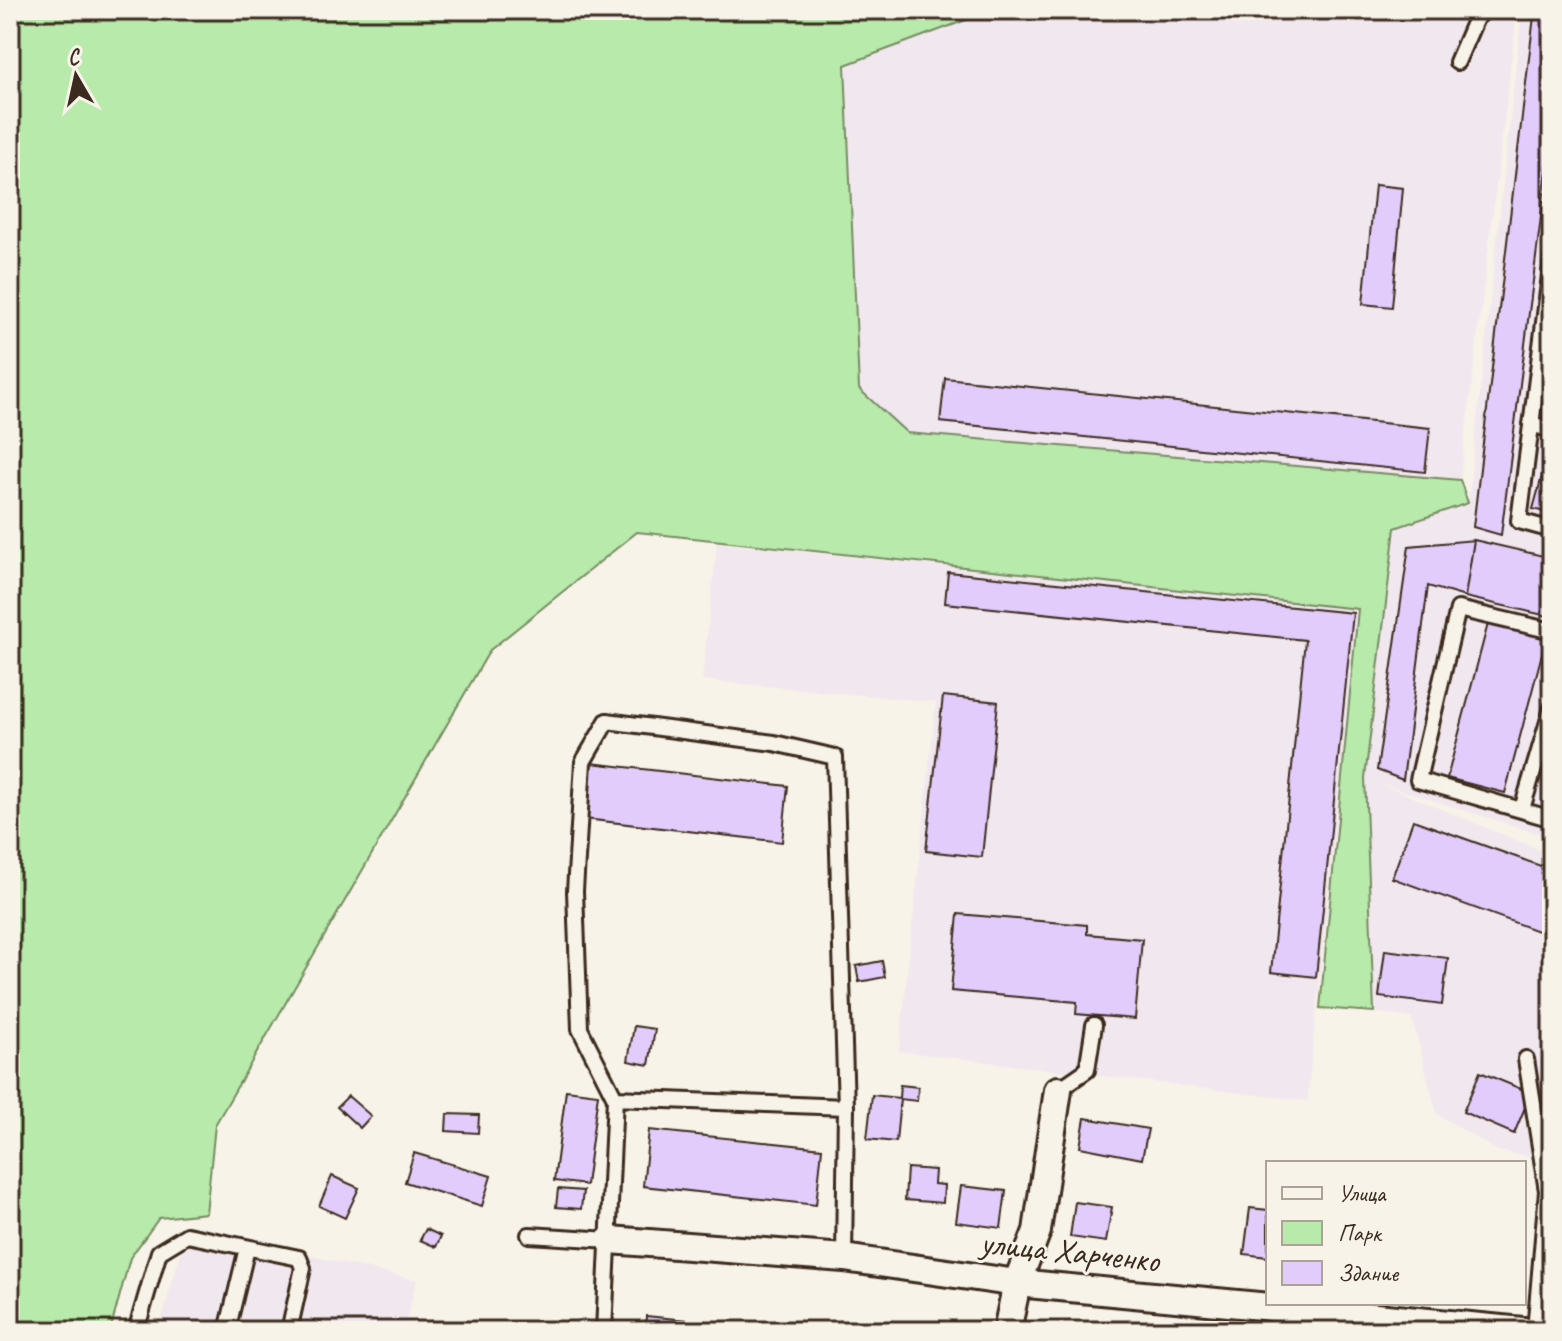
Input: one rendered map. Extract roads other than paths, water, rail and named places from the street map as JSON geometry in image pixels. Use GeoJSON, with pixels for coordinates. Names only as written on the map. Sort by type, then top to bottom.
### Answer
{"type":"FeatureCollection","features":[{"type":"Feature","properties":{"kind":"street"},"geometry":{"type":"LineString","coordinates":[[1007,1331],[1017,1283],[1037,1231],[1058,1090]]}},
{"type":"Feature","properties":{"kind":"street","name":"улица Харченко"},"geometry":{"type":"LineString","coordinates":[[610,1240],[844,1258],[1017,1283],[1523,1331]]}},
{"type":"Feature","properties":{"kind":"lane"},"geometry":{"type":"LineString","coordinates":[[1457,62],[1476,18],[1485,10]]}},
{"type":"Feature","properties":{"kind":"lane"},"geometry":{"type":"LineString","coordinates":[[1552,259],[1547,333],[1531,424],[1519,521],[1552,530]]}},
{"type":"Feature","properties":{"kind":"lane"},"geometry":{"type":"LineString","coordinates":[[1531,424],[1552,430]]}},
{"type":"Feature","properties":{"kind":"lane"},"geometry":{"type":"LineString","coordinates":[[1552,631],[1458,609],[1418,780],[1552,819]]}},
{"type":"Feature","properties":{"kind":"lane"},"geometry":{"type":"LineString","coordinates":[[1522,809],[1552,708]]}},
{"type":"Feature","properties":{"kind":"lane"},"geometry":{"type":"LineString","coordinates":[[604,1331],[615,1098],[580,1029],[575,891],[583,762],[607,721],[774,743],[835,757],[846,1107],[844,1258]]}},
{"type":"Feature","properties":{"kind":"lane"},"geometry":{"type":"LineString","coordinates":[[1058,1090],[1087,1070],[1094,1025]]}},
{"type":"Feature","properties":{"kind":"lane"},"geometry":{"type":"LineString","coordinates":[[1526,1059],[1549,1188],[1535,1331]]}},
{"type":"Feature","properties":{"kind":"lane"},"geometry":{"type":"LineString","coordinates":[[615,1098],[846,1107]]}},
{"type":"Feature","properties":{"kind":"lane"},"geometry":{"type":"LineString","coordinates":[[136,1331],[159,1252],[187,1235],[299,1258],[303,1268],[289,1331]]}},
{"type":"Feature","properties":{"kind":"lane"},"geometry":{"type":"LineString","coordinates":[[529,1235],[610,1240]]}},
{"type":"Feature","properties":{"kind":"lane"},"geometry":{"type":"LineString","coordinates":[[227,1331],[247,1248]]}}]}
